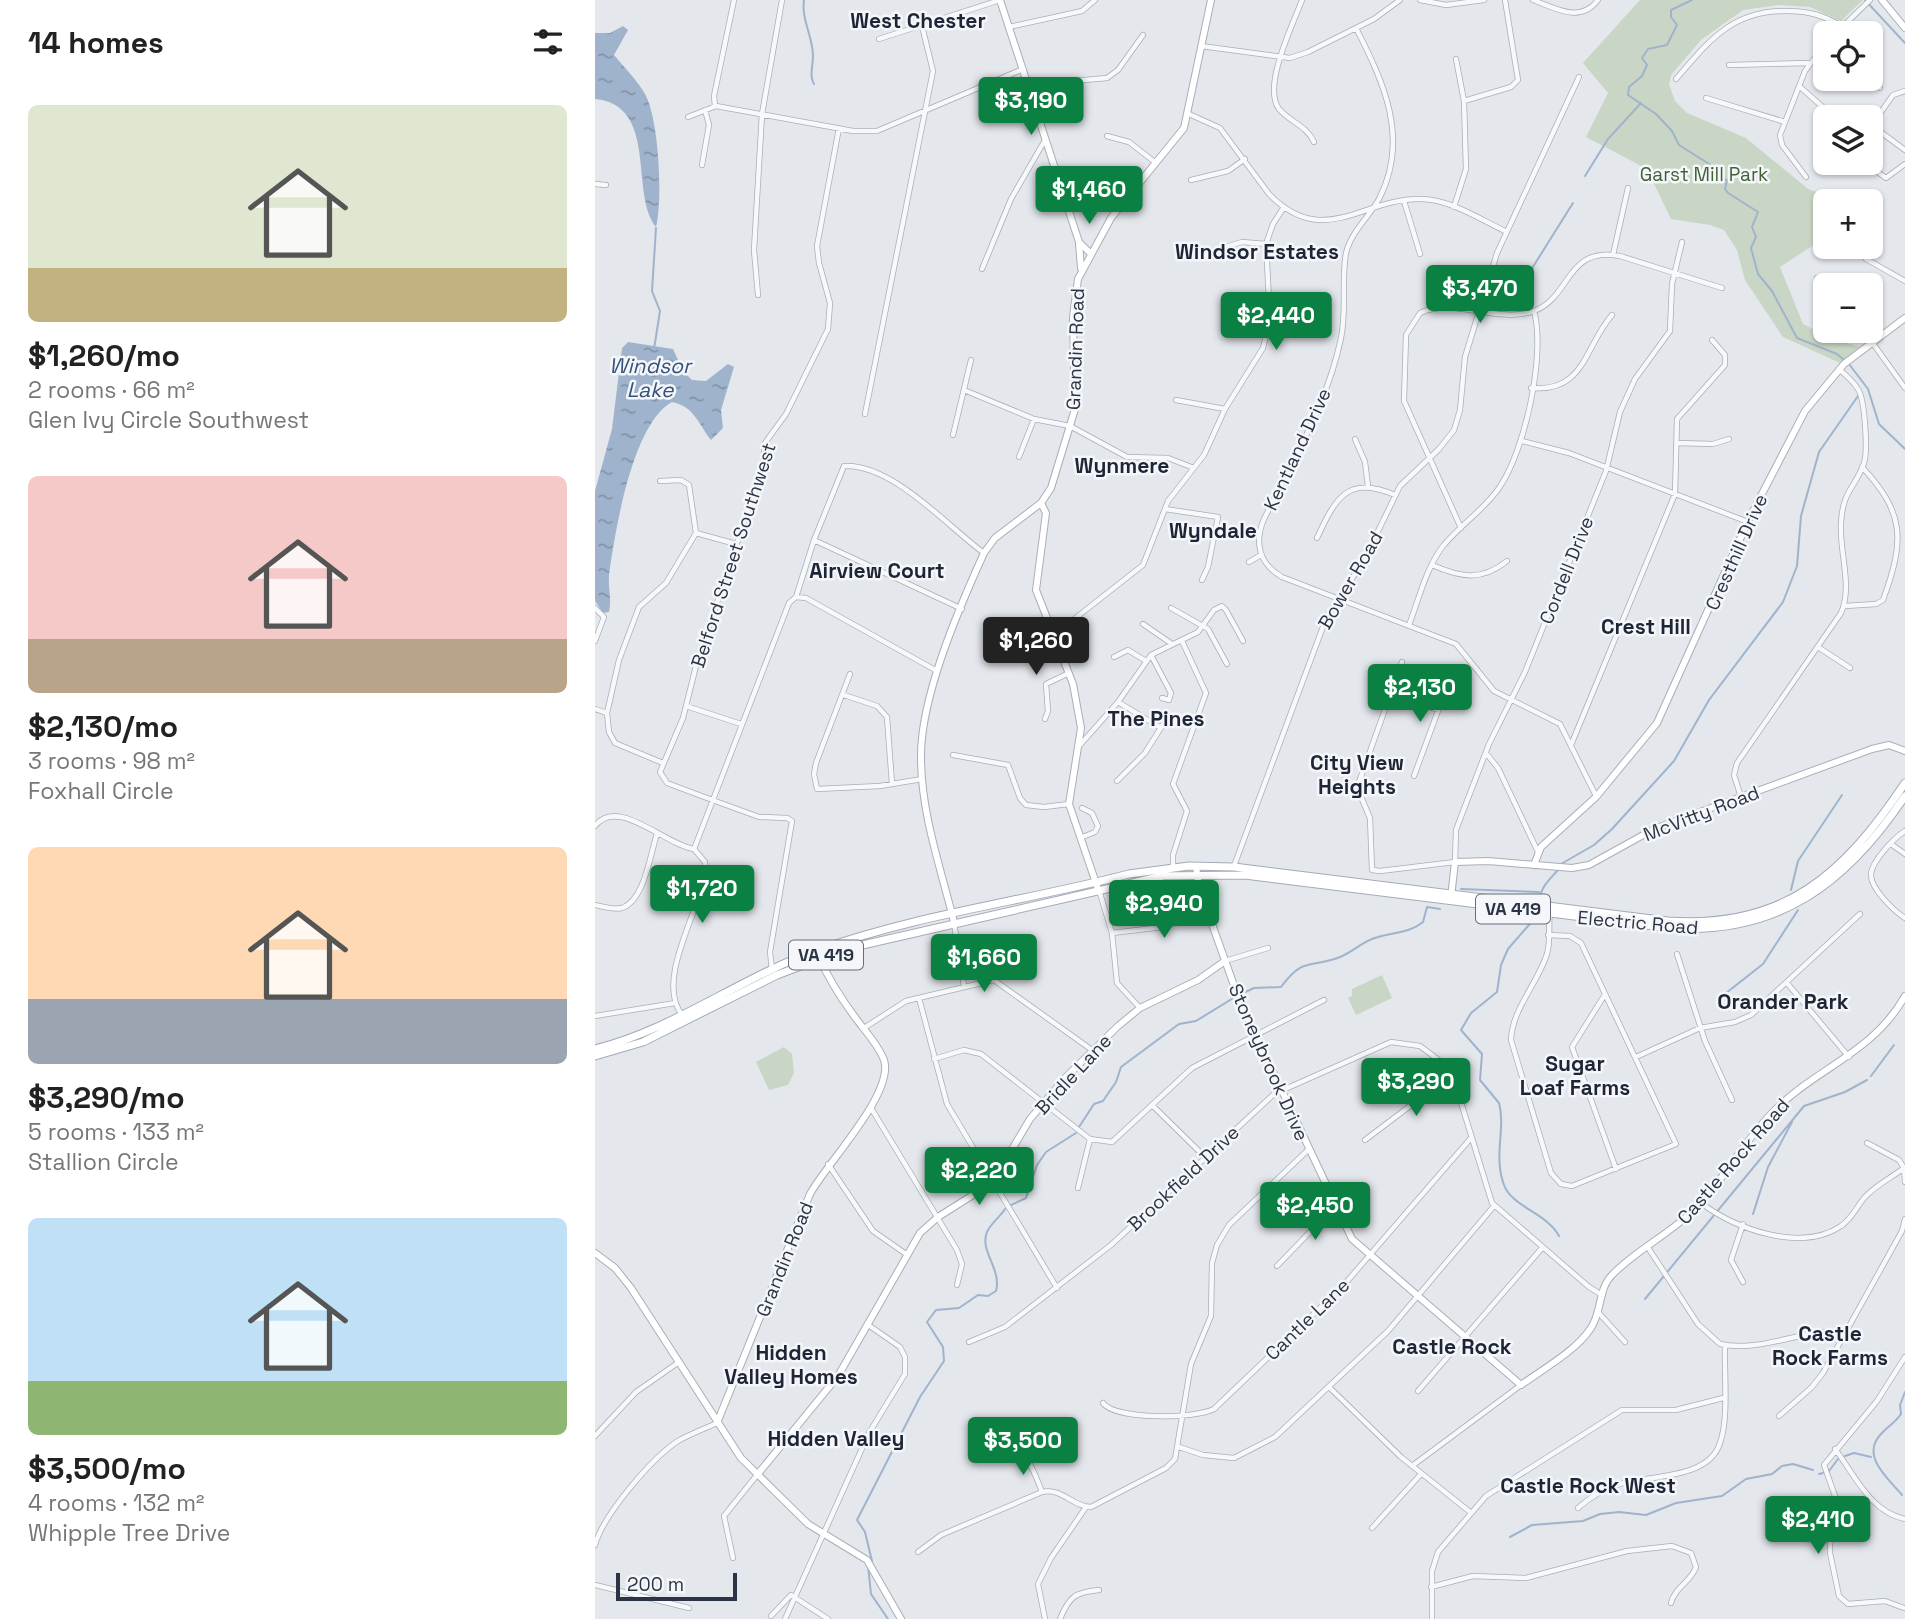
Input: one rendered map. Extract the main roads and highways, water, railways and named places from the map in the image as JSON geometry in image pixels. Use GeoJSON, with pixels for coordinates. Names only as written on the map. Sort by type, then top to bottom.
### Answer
{"type":"FeatureCollection","features":[{"type":"Feature","properties":{"kind":"main road","name":"Electric Road"},"geometry":{"type":"LineString","coordinates":[[1550,910],[1683,922],[1717,921],[1766,909],[1806,891],[1843,863],[1871,833],[1905,783]]}},
{"type":"Feature","properties":{"kind":"main road","name":"Electric Road"},"geometry":{"type":"LineString","coordinates":[[1097,886],[1196,870],[1234,867],[1694,929],[1719,928],[1768,916],[1812,895],[1842,874],[1872,843],[1905,796]]}},
{"type":"Feature","properties":{"kind":"main road","name":"Electric Road"},"geometry":{"type":"LineString","coordinates":[[953,918],[1073,895],[1097,886],[1173,867],[1451,897]]}},
{"type":"Feature","properties":{"kind":"main road","name":"VA 419"},"geometry":{"type":"LineString","coordinates":[[595,1049],[636,1036],[772,969],[818,954],[953,918],[1097,886]]}},
{"type":"Feature","properties":{"kind":"main road","name":"VA 419"},"geometry":{"type":"LineString","coordinates":[[595,1056],[643,1042],[818,954]]}},
{"type":"Feature","properties":{"kind":"water"},"geometry":{"type":"Polygon","coordinates":[[[623,26],[628,30],[614,55],[645,94],[654,122],[659,180],[656,227],[648,212],[635,133],[628,117],[615,105],[595,99],[595,33],[610,33],[623,26]]]}},
{"type":"Feature","properties":{"kind":"water","name":"Windsor Lake"},"geometry":{"type":"Polygon","coordinates":[[[628,342],[673,349],[683,371],[692,380],[706,381],[728,364],[734,367],[721,410],[723,428],[711,440],[691,412],[672,402],[658,414],[646,432],[636,455],[621,507],[609,575],[610,607],[609,612],[603,613],[595,601],[595,491],[612,429],[622,348],[628,342]]]}},
{"type":"Feature","properties":{"kind":"waterway"},"geometry":{"type":"LineString","coordinates":[[804,0],[804,14],[813,56],[811,74],[814,84]]}},
{"type":"Feature","properties":{"kind":"waterway"},"geometry":{"type":"LineString","coordinates":[[1692,0],[1671,10],[1671,17],[1677,25],[1667,45],[1648,49],[1642,58],[1647,65],[1642,76],[1629,87],[1628,95],[1656,114],[1672,131],[1679,145],[1709,164],[1717,177],[1727,180],[1725,189],[1728,193],[1758,212],[1752,227],[1756,237],[1751,248],[1758,274],[1772,291],[1797,338],[1837,354],[1845,361]]}},
{"type":"Feature","properties":{"kind":"waterway"},"geometry":{"type":"LineString","coordinates":[[1865,0],[1905,43]]}},
{"type":"Feature","properties":{"kind":"waterway"},"geometry":{"type":"LineString","coordinates":[[1585,176],[1608,139],[1641,103]]}},
{"type":"Feature","properties":{"kind":"waterway"},"geometry":{"type":"LineString","coordinates":[[1515,308],[1531,270],[1573,203]]}},
{"type":"Feature","properties":{"kind":"waterway"},"geometry":{"type":"LineString","coordinates":[[654,349],[660,311],[652,291],[656,228]]}},
{"type":"Feature","properties":{"kind":"waterway"},"geometry":{"type":"LineString","coordinates":[[1849,364],[1868,389],[1879,424],[1905,449]]}},
{"type":"Feature","properties":{"kind":"waterway"},"geometry":{"type":"LineString","coordinates":[[1561,864],[1594,845],[1612,829],[1674,761],[1709,700],[1783,602],[1797,566],[1801,516],[1819,452],[1858,396]]}},
{"type":"Feature","properties":{"kind":"waterway"},"geometry":{"type":"LineString","coordinates":[[1791,890],[1798,861],[1842,795]]}},
{"type":"Feature","properties":{"kind":"waterway"},"geometry":{"type":"LineString","coordinates":[[1539,901],[1543,888],[1558,870]]}},
{"type":"Feature","properties":{"kind":"waterway"},"geometry":{"type":"LineString","coordinates":[[1461,889],[1539,892]]}},
{"type":"Feature","properties":{"kind":"waterway"},"geometry":{"type":"LineString","coordinates":[[1241,994],[1254,988],[1281,987],[1302,967],[1340,957],[1372,939],[1413,928],[1423,922],[1427,907],[1440,909]]}},
{"type":"Feature","properties":{"kind":"waterway"},"geometry":{"type":"LineString","coordinates":[[1721,997],[1763,964],[1798,910]]}},
{"type":"Feature","properties":{"kind":"waterway"},"geometry":{"type":"LineString","coordinates":[[1535,918],[1508,949],[1501,965],[1497,992],[1471,1013],[1461,1030],[1482,1054],[1480,1080],[1499,1103],[1499,1153],[1504,1185],[1514,1199],[1546,1221],[1559,1236]]}},
{"type":"Feature","properties":{"kind":"waterway"},"geometry":{"type":"LineString","coordinates":[[1079,1127],[1094,1104],[1103,1101],[1116,1082],[1121,1067],[1179,1024],[1196,1021],[1235,997]]}},
{"type":"Feature","properties":{"kind":"waterway"},"geometry":{"type":"LineString","coordinates":[[1871,1076],[1894,1045]]}},
{"type":"Feature","properties":{"kind":"waterway"},"geometry":{"type":"LineString","coordinates":[[1645,1299],[1804,1106],[1845,1092],[1867,1080]]}},
{"type":"Feature","properties":{"kind":"waterway"},"geometry":{"type":"LineString","coordinates":[[1753,1214],[1768,1167],[1792,1122]]}},
{"type":"Feature","properties":{"kind":"waterway"},"geometry":{"type":"LineString","coordinates":[[1009,1206],[1026,1198],[1037,1165],[1046,1152],[1076,1133]]}},
{"type":"Feature","properties":{"kind":"waterway"},"geometry":{"type":"LineString","coordinates":[[872,1561],[865,1532],[857,1520],[920,1397],[944,1361],[943,1347],[927,1322],[936,1310],[959,1308],[978,1295],[988,1296],[996,1291],[996,1275],[985,1239],[987,1232],[1005,1209]]}},
{"type":"Feature","properties":{"kind":"waterway"},"geometry":{"type":"LineString","coordinates":[[1902,1495],[1878,1466],[1873,1450],[1881,1434],[1901,1414],[1900,1405],[1905,1392]]}},
{"type":"Feature","properties":{"kind":"waterway"},"geometry":{"type":"LineString","coordinates":[[1845,1456],[1854,1453],[1871,1457]]}},
{"type":"Feature","properties":{"kind":"waterway"},"geometry":{"type":"LineString","coordinates":[[1829,1471],[1838,1459]]}},
{"type":"Feature","properties":{"kind":"waterway"},"geometry":{"type":"LineString","coordinates":[[1510,1537],[1532,1525],[1583,1521],[1600,1514],[1619,1512],[1646,1515],[1676,1503],[1722,1496],[1746,1479],[1772,1474],[1782,1466],[1793,1464],[1813,1470]]}},
{"type":"Feature","properties":{"kind":"waterway"},"geometry":{"type":"LineString","coordinates":[[1819,1474],[1823,1473]]}},
{"type":"Feature","properties":{"kind":"waterway"},"geometry":{"type":"LineString","coordinates":[[868,1566],[871,1594],[888,1619]]}},
{"type":"Feature","properties":{"kind":"district","name":"West Chester"},"geometry":{"type":"Point","coordinates":[918,21]}},
{"type":"Feature","properties":{"kind":"district","name":"Windsor Estates"},"geometry":{"type":"Point","coordinates":[1257,252]}},
{"type":"Feature","properties":{"kind":"district","name":"Wynmere"},"geometry":{"type":"Point","coordinates":[1122,466]}},
{"type":"Feature","properties":{"kind":"district","name":"Wyndale"},"geometry":{"type":"Point","coordinates":[1213,531]}},
{"type":"Feature","properties":{"kind":"district","name":"Airview Court"},"geometry":{"type":"Point","coordinates":[877,571]}},
{"type":"Feature","properties":{"kind":"district","name":"Crest Hill"},"geometry":{"type":"Point","coordinates":[1646,627]}},
{"type":"Feature","properties":{"kind":"district","name":"The Pines"},"geometry":{"type":"Point","coordinates":[1156,719]}},
{"type":"Feature","properties":{"kind":"district","name":"City View Heights"},"geometry":{"type":"Point","coordinates":[1357,775]}},
{"type":"Feature","properties":{"kind":"district","name":"Orander Park"},"geometry":{"type":"Point","coordinates":[1783,1002]}},
{"type":"Feature","properties":{"kind":"district","name":"Sugar Loaf Farms"},"geometry":{"type":"Point","coordinates":[1575,1076]}},
{"type":"Feature","properties":{"kind":"district","name":"Castle Rock Farms"},"geometry":{"type":"Point","coordinates":[1830,1346]}},
{"type":"Feature","properties":{"kind":"district","name":"Castle Rock"},"geometry":{"type":"Point","coordinates":[1452,1347]}},
{"type":"Feature","properties":{"kind":"district","name":"Hidden Valley Homes"},"geometry":{"type":"Point","coordinates":[791,1365]}},
{"type":"Feature","properties":{"kind":"district","name":"Hidden Valley"},"geometry":{"type":"Point","coordinates":[836,1439]}},
{"type":"Feature","properties":{"kind":"district","name":"Castle Rock West"},"geometry":{"type":"Point","coordinates":[1588,1486]}},
{"type":"Feature","properties":{"kind":"park label","name":"Garst Mill Park"},"geometry":{"type":"Point","coordinates":[1704,174]}}]}
